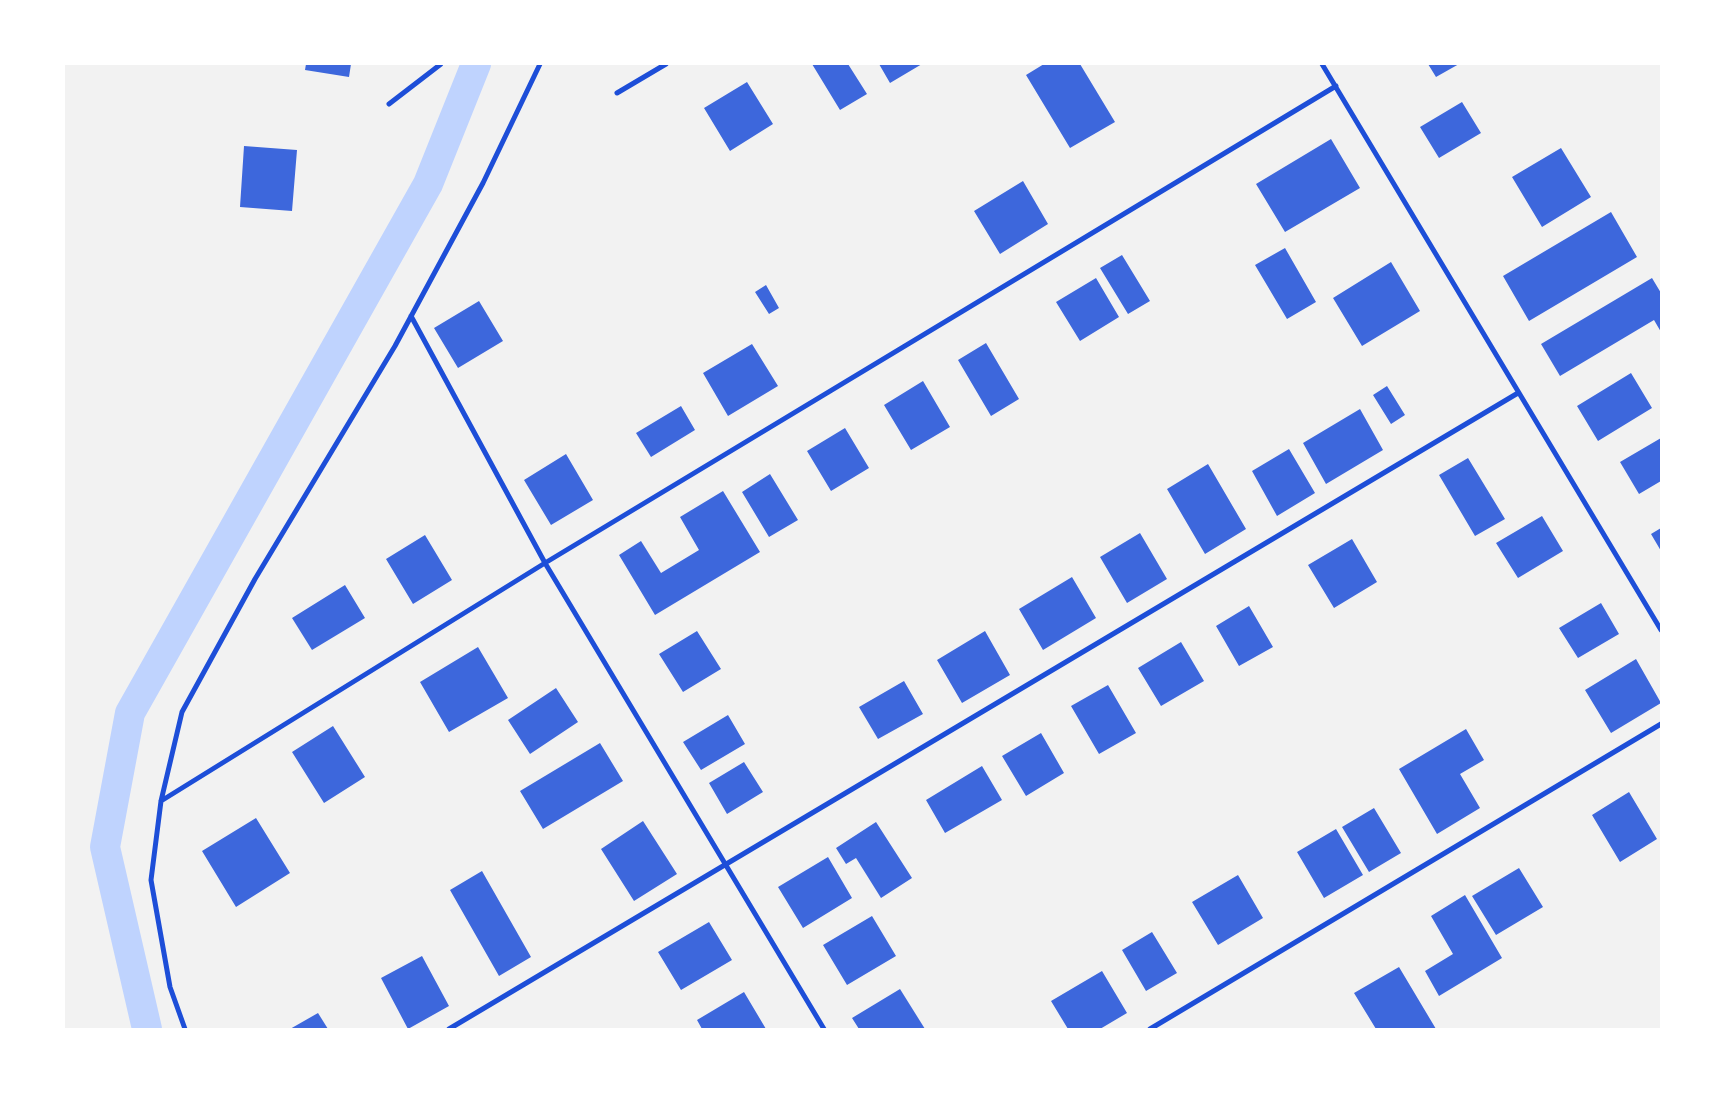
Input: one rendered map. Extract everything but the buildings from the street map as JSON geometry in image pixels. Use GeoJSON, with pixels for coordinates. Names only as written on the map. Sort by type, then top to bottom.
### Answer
{"type":"FeatureCollection","features":[{"type":"Feature","properties":{"kind":"street"},"geometry":{"type":"LineString","coordinates":[[389,104],[442,64]]}},
{"type":"Feature","properties":{"kind":"street"},"geometry":{"type":"LineString","coordinates":[[185,1029],[170,987],[151,880],[161,801],[182,712],[255,579],[395,346],[483,183],[540,64]]}},
{"type":"Feature","properties":{"kind":"street"},"geometry":{"type":"LineString","coordinates":[[616,93],[666,64]]}},
{"type":"Feature","properties":{"kind":"street"},"geometry":{"type":"LineString","coordinates":[[1322,64],[1661,630]]}},
{"type":"Feature","properties":{"kind":"street"},"geometry":{"type":"LineString","coordinates":[[161,801],[545,563],[1336,86]]}},
{"type":"Feature","properties":{"kind":"street"},"geometry":{"type":"LineString","coordinates":[[411,316],[545,563],[824,1029]]}},
{"type":"Feature","properties":{"kind":"street"},"geometry":{"type":"LineString","coordinates":[[449,1029],[1518,393]]}},
{"type":"Feature","properties":{"kind":"street"},"geometry":{"type":"LineString","coordinates":[[1150,1029],[1661,724]]}},
{"type":"Feature","properties":{"kind":"waterway"},"geometry":{"type":"LineString","coordinates":[[147,1029],[105,847],[130,713],[428,184],[476,64]]}}]}
